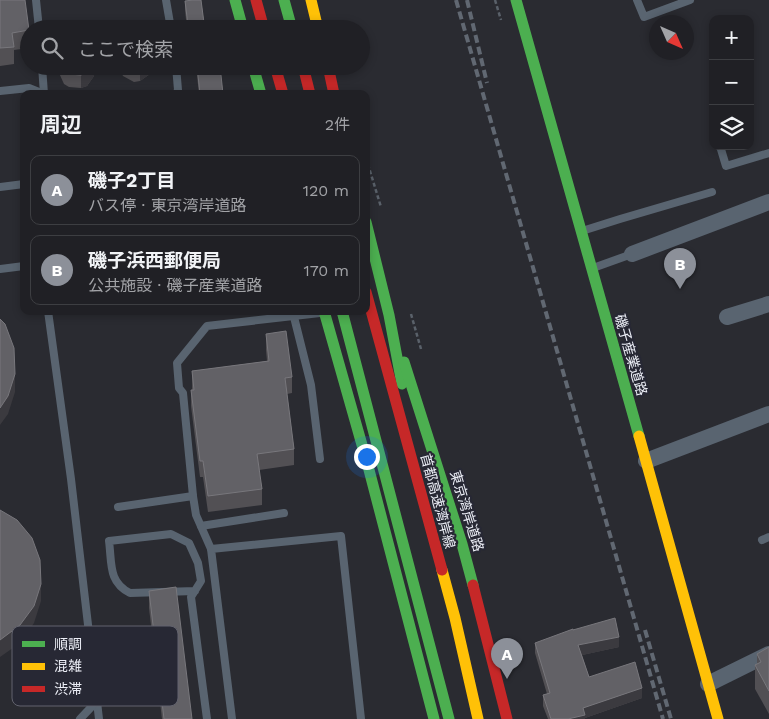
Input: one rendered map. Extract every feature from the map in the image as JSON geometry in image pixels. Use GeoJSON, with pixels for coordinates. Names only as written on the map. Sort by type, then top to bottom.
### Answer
{"type":"FeatureCollection","features":[{"type":"Feature","properties":{"kind":"main road"},"geometry":{"type":"LineString","coordinates":[[235,0],[241,20]]}},
{"type":"Feature","properties":{"kind":"main road"},"geometry":{"type":"LineString","coordinates":[[256,0],[262,20]]}},
{"type":"Feature","properties":{"kind":"main road"},"geometry":{"type":"LineString","coordinates":[[284,0],[290,20]]}},
{"type":"Feature","properties":{"kind":"main road"},"geometry":{"type":"LineString","coordinates":[[311,0],[316,20]]}},
{"type":"Feature","properties":{"kind":"main road","name":"磯子産業道路"},"geometry":{"type":"LineString","coordinates":[[516,0],[718,719]]}},
{"type":"Feature","properties":{"kind":"main road"},"geometry":{"type":"LineString","coordinates":[[256,75],[260,90]]}},
{"type":"Feature","properties":{"kind":"main road"},"geometry":{"type":"LineString","coordinates":[[278,75],[282,90]]}},
{"type":"Feature","properties":{"kind":"main road"},"geometry":{"type":"LineString","coordinates":[[305,75],[309,90]]}},
{"type":"Feature","properties":{"kind":"main road"},"geometry":{"type":"LineString","coordinates":[[330,75],[333,90]]}},
{"type":"Feature","properties":{"kind":"main road","name":"東京湾岸道路"},"geometry":{"type":"LineString","coordinates":[[370,238],[390,315],[462,544],[507,719]]}},
{"type":"Feature","properties":{"kind":"main road","name":"首都高速湾岸線"},"geometry":{"type":"LineString","coordinates":[[370,307],[455,618],[478,719]]}},
{"type":"Feature","properties":{"kind":"main road"},"geometry":{"type":"LineString","coordinates":[[325,315],[368,466],[434,719]]}},
{"type":"Feature","properties":{"kind":"main road"},"geometry":{"type":"LineString","coordinates":[[343,315],[424,617],[449,719]]}},
{"type":"Feature","properties":{"kind":"main road","name":"東京湾岸道路"},"geometry":{"type":"LineString","coordinates":[[390,315],[406,407],[440,577],[474,719]]}},
{"type":"Feature","properties":{"kind":"main road"},"geometry":{"type":"LineString","coordinates":[[331,337],[365,427],[422,592],[454,719]]}},
{"type":"Feature","properties":{"kind":"street"},"geometry":{"type":"LineString","coordinates":[[632,254],[769,202]]}},
{"type":"Feature","properties":{"kind":"street"},"geometry":{"type":"LineString","coordinates":[[727,317],[769,304]]}},
{"type":"Feature","properties":{"kind":"street"},"geometry":{"type":"LineString","coordinates":[[646,462],[769,414]]}},
{"type":"Feature","properties":{"kind":"street"},"geometry":{"type":"LineString","coordinates":[[708,684],[769,654]]}},
{"type":"Feature","properties":{"kind":"lane"},"geometry":{"type":"LineString","coordinates":[[36,0],[37,20]]}},
{"type":"Feature","properties":{"kind":"lane"},"geometry":{"type":"LineString","coordinates":[[166,0],[169,20]]}},
{"type":"Feature","properties":{"kind":"lane"},"geometry":{"type":"LineString","coordinates":[[638,0],[644,17],[690,0]]}},
{"type":"Feature","properties":{"kind":"lane"},"geometry":{"type":"LineString","coordinates":[[43,75],[44,90]]}},
{"type":"Feature","properties":{"kind":"lane"},"geometry":{"type":"LineString","coordinates":[[177,75],[178,90]]}},
{"type":"Feature","properties":{"kind":"lane"},"geometry":{"type":"LineString","coordinates":[[0,91],[30,88],[35,90]]}},
{"type":"Feature","properties":{"kind":"lane"},"geometry":{"type":"LineString","coordinates":[[721,150],[726,166],[769,153]]}},
{"type":"Feature","properties":{"kind":"lane"},"geometry":{"type":"LineString","coordinates":[[0,187],[20,184]]}},
{"type":"Feature","properties":{"kind":"lane"},"geometry":{"type":"LineString","coordinates":[[581,232],[620,218],[712,192]]}},
{"type":"Feature","properties":{"kind":"lane"},"geometry":{"type":"LineString","coordinates":[[591,269],[632,254]]}},
{"type":"Feature","properties":{"kind":"lane"},"geometry":{"type":"LineString","coordinates":[[0,269],[20,266]]}},
{"type":"Feature","properties":{"kind":"lane"},"geometry":{"type":"LineString","coordinates":[[49,315],[71,479],[88,626]]}},
{"type":"Feature","properties":{"kind":"lane"},"geometry":{"type":"LineString","coordinates":[[232,719],[211,549],[196,515],[177,363],[207,326],[302,315]]}},
{"type":"Feature","properties":{"kind":"lane"},"geometry":{"type":"LineString","coordinates":[[294,316],[311,385],[320,458]]}},
{"type":"Feature","properties":{"kind":"lane"},"geometry":{"type":"LineString","coordinates":[[118,507],[193,496]]}},
{"type":"Feature","properties":{"kind":"lane"},"geometry":{"type":"LineString","coordinates":[[201,526],[284,513]]}},
{"type":"Feature","properties":{"kind":"lane"},"geometry":{"type":"LineString","coordinates":[[195,592],[130,593],[124,590],[115,582],[109,541],[171,534],[189,543],[198,563],[201,581],[195,592],[191,598],[207,719]]}},
{"type":"Feature","properties":{"kind":"lane"},"geometry":{"type":"LineString","coordinates":[[211,549],[341,536],[362,719]]}},
{"type":"Feature","properties":{"kind":"lane"},"geometry":{"type":"LineString","coordinates":[[80,719],[93,706]]}},
{"type":"Feature","properties":{"kind":"lane"},"geometry":{"type":"LineString","coordinates":[[97,706],[99,719]]}},
{"type":"Feature","properties":{"kind":"building"},"geometry":{"type":"Polygon","coordinates":[[[0,0],[25,0],[28,20],[20,20],[20,32],[12,33],[14,47],[0,48],[0,0]]]}},
{"type":"Feature","properties":{"kind":"building"},"geometry":{"type":"Polygon","coordinates":[[[201,0],[204,20],[187,20],[185,1],[201,0]]]}},
{"type":"Feature","properties":{"kind":"building"},"geometry":{"type":"Polygon","coordinates":[[[198,75],[221,75],[223,90],[200,90],[198,75]]]}},
{"type":"Feature","properties":{"kind":"building"},"geometry":{"type":"Polygon","coordinates":[[[0,319],[5,324],[14,348],[15,374],[8,396],[0,408],[0,319]]]}},
{"type":"Feature","properties":{"kind":"building"},"geometry":{"type":"Polygon","coordinates":[[[286,331],[292,377],[285,378],[294,449],[257,454],[262,489],[208,496],[203,461],[200,461],[191,390],[194,390],[192,371],[269,361],[266,334],[286,331]]]}},
{"type":"Feature","properties":{"kind":"building"},"geometry":{"type":"Polygon","coordinates":[[[0,510],[17,520],[32,538],[40,560],[41,584],[34,606],[20,625],[12,626],[12,631],[0,640],[0,510]]]}},
{"type":"Feature","properties":{"kind":"building"},"geometry":{"type":"Polygon","coordinates":[[[176,587],[192,719],[164,719],[162,706],[178,706],[178,626],[153,626],[149,591],[176,587]]]}},
{"type":"Feature","properties":{"kind":"building"},"geometry":{"type":"Polygon","coordinates":[[[615,618],[619,637],[578,645],[589,677],[635,662],[642,688],[583,708],[585,715],[568,719],[551,719],[543,695],[550,693],[535,643],[573,629],[615,618]]]}},
{"type":"Feature","properties":{"kind":"building"},"geometry":{"type":"Polygon","coordinates":[[[769,647],[769,691],[755,665],[761,662],[757,654],[769,647]]]}},
{"type":"Feature","properties":{"kind":"railway"},"geometry":{"type":"LineString","coordinates":[[456,0],[663,719]]}},
{"type":"Feature","properties":{"kind":"railway"},"geometry":{"type":"LineString","coordinates":[[467,0],[487,83]]}},
{"type":"Feature","properties":{"kind":"railway"},"geometry":{"type":"LineString","coordinates":[[645,630],[671,719]]}},
{"type":"Feature","properties":{"kind":"traffic: fast"},"geometry":{"type":"LineString","coordinates":[[235,0],[241,20]]}},
{"type":"Feature","properties":{"kind":"traffic: fast"},"geometry":{"type":"LineString","coordinates":[[284,0],[290,20]]}},
{"type":"Feature","properties":{"kind":"traffic: fast"},"geometry":{"type":"LineString","coordinates":[[516,0],[639,436]]}},
{"type":"Feature","properties":{"kind":"traffic: fast"},"geometry":{"type":"LineString","coordinates":[[256,75],[260,90]]}},
{"type":"Feature","properties":{"kind":"traffic: fast"},"geometry":{"type":"LineString","coordinates":[[370,238],[389,315],[402,384]]}},
{"type":"Feature","properties":{"kind":"traffic: fast"},"geometry":{"type":"LineString","coordinates":[[325,315],[368,466],[434,719]]}},
{"type":"Feature","properties":{"kind":"traffic: fast"},"geometry":{"type":"LineString","coordinates":[[343,315],[449,719]]}},
{"type":"Feature","properties":{"kind":"traffic: fast"},"geometry":{"type":"LineString","coordinates":[[404,362],[462,544],[473,585]]}},
{"type":"Feature","properties":{"kind":"traffic: slow"},"geometry":{"type":"LineString","coordinates":[[311,0],[316,20]]}},
{"type":"Feature","properties":{"kind":"traffic: slow"},"geometry":{"type":"LineString","coordinates":[[639,436],[718,719]]}},
{"type":"Feature","properties":{"kind":"traffic: slow"},"geometry":{"type":"LineString","coordinates":[[442,570],[478,719]]}},
{"type":"Feature","properties":{"kind":"traffic: jam"},"geometry":{"type":"LineString","coordinates":[[256,0],[262,20]]}},
{"type":"Feature","properties":{"kind":"traffic: jam"},"geometry":{"type":"LineString","coordinates":[[278,75],[282,90]]}},
{"type":"Feature","properties":{"kind":"traffic: jam"},"geometry":{"type":"LineString","coordinates":[[305,75],[309,90]]}},
{"type":"Feature","properties":{"kind":"traffic: jam"},"geometry":{"type":"LineString","coordinates":[[330,75],[333,90]]}},
{"type":"Feature","properties":{"kind":"traffic: jam"},"geometry":{"type":"LineString","coordinates":[[370,307],[442,570]]}},
{"type":"Feature","properties":{"kind":"traffic: jam"},"geometry":{"type":"LineString","coordinates":[[473,585],[507,719]]}},
{"type":"Feature","properties":{"kind":"place","name":"磯子浜西郵便局"},"geometry":{"type":"Point","coordinates":[680,289]}},
{"type":"Feature","properties":{"kind":"place","name":"磯子2丁目"},"geometry":{"type":"Point","coordinates":[507,679]}}]}
